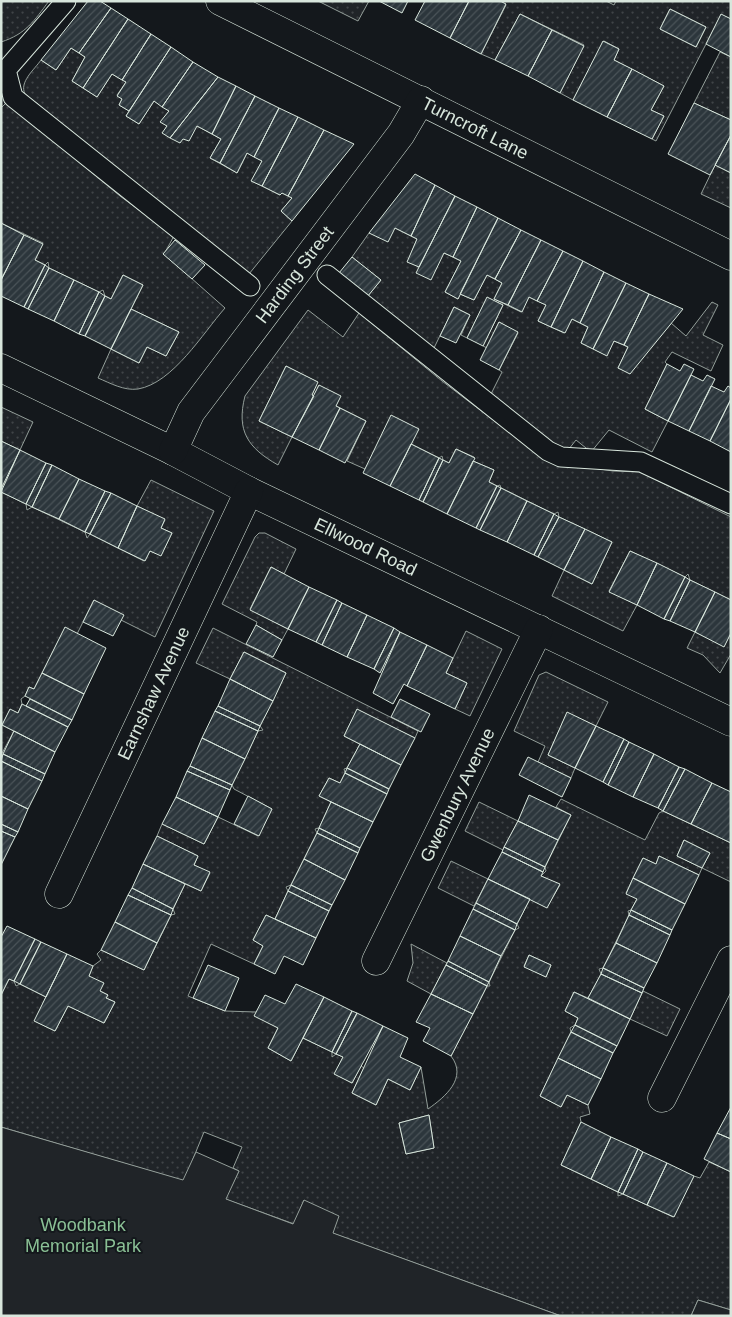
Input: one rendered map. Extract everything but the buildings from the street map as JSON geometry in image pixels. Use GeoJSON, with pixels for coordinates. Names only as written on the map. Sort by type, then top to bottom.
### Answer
{"type":"FeatureCollection","features":[{"type":"Feature","properties":{"kind":"street","name":"Turncroft Lane"},"geometry":{"type":"LineString","coordinates":[[220,1],[731,256]]}},
{"type":"Feature","properties":{"kind":"street","name":"Harding Street"},"geometry":{"type":"LineString","coordinates":[[173,451],[191,412],[408,124],[421,100]]}},
{"type":"Feature","properties":{"kind":"street","name":"Ellwood Road"},"geometry":{"type":"LineString","coordinates":[[1,368],[173,451],[249,491],[731,722]]}},
{"type":"Feature","properties":{"kind":"street","name":"Earnshaw Avenue"},"geometry":{"type":"LineString","coordinates":[[59,894],[249,491]]}},
{"type":"Feature","properties":{"kind":"street","name":"Gwenbury Avenue"},"geometry":{"type":"LineString","coordinates":[[376,961],[539,629]]}},
{"type":"Feature","properties":{"kind":"street"},"geometry":{"type":"LineString","coordinates":[[662,1098],[731,960]]}},
{"type":"Feature","properties":{"kind":"lane"},"geometry":{"type":"LineString","coordinates":[[66,1],[6,70],[13,96],[250,286]]}},
{"type":"Feature","properties":{"kind":"lane"},"geometry":{"type":"LineString","coordinates":[[327,275],[548,451],[561,458],[641,462],[731,504]]}},
{"type":"Feature","properties":{"kind":"green space"},"geometry":{"type":"Polygon","coordinates":[[[1,1],[49,1],[34,21],[23,31],[1,42],[1,1]]]}},
{"type":"Feature","properties":{"kind":"green space"},"geometry":{"type":"Polygon","coordinates":[[[318,1],[369,1],[358,21],[318,1]]]}},
{"type":"Feature","properties":{"kind":"green space"},"geometry":{"type":"Polygon","coordinates":[[[500,1],[606,1],[614,5],[616,1],[731,1],[731,19],[721,15],[656,141],[652,139],[664,116],[651,110],[664,86],[614,60],[619,49],[604,41],[573,100],[560,93],[584,45],[520,14],[495,60],[481,54],[506,5],[500,1]],[[670,9],[660,29],[696,47],[706,27],[670,9]]]}},
{"type":"Feature","properties":{"kind":"green space"},"geometry":{"type":"Polygon","coordinates":[[[71,48],[85,57],[72,81],[97,97],[112,74],[126,82],[117,95],[122,99],[119,105],[129,111],[126,116],[139,124],[154,101],[169,111],[161,122],[167,126],[163,133],[183,139],[197,126],[221,139],[210,158],[237,173],[247,153],[262,161],[252,181],[280,195],[282,193],[292,198],[281,211],[292,221],[249,274],[25,94],[24,85],[31,72],[41,60],[56,70],[71,48]]]}},
{"type":"Feature","properties":{"kind":"green space"},"geometry":{"type":"Polygon","coordinates":[[[720,52],[731,57],[731,120],[694,103],[720,52]]]}},
{"type":"Feature","properties":{"kind":"green space"},"geometry":{"type":"Polygon","coordinates":[[[7,102],[120,196],[174,236],[164,254],[225,308],[186,356],[151,385],[138,389],[128,389],[98,378],[111,349],[139,363],[147,347],[166,356],[179,332],[131,309],[143,285],[123,275],[111,299],[105,296],[103,290],[99,292],[49,268],[48,262],[45,265],[35,260],[43,243],[1,223],[1,108],[7,102]]]}},
{"type":"Feature","properties":{"kind":"green space"},"geometry":{"type":"Polygon","coordinates":[[[715,165],[731,173],[731,208],[701,194],[715,165]]]}},
{"type":"Feature","properties":{"kind":"green space"},"geometry":{"type":"Polygon","coordinates":[[[395,228],[417,239],[408,261],[419,267],[444,253],[461,261],[445,292],[458,299],[460,294],[474,300],[487,275],[502,283],[494,299],[521,312],[529,297],[546,305],[538,321],[564,333],[572,319],[588,327],[581,343],[606,355],[614,341],[628,347],[618,368],[630,373],[671,323],[686,336],[712,302],[718,305],[703,335],[723,345],[711,371],[672,352],[665,362],[667,364],[645,409],[668,421],[652,452],[609,430],[591,452],[576,440],[565,454],[490,396],[502,372],[499,370],[518,333],[499,322],[487,348],[483,346],[503,305],[487,298],[467,338],[461,335],[470,315],[454,307],[433,350],[367,297],[381,280],[352,257],[369,233],[395,228]]]}},
{"type":"Feature","properties":{"kind":"green space"},"geometry":{"type":"Polygon","coordinates":[[[308,310],[343,337],[359,313],[442,381],[547,461],[613,471],[640,472],[731,517],[731,600],[690,580],[688,574],[685,577],[630,551],[609,591],[637,605],[623,631],[552,596],[564,570],[592,584],[612,542],[559,517],[558,512],[554,514],[501,488],[500,485],[497,486],[489,482],[494,470],[473,461],[474,457],[456,449],[449,463],[443,460],[442,456],[439,458],[411,444],[365,469],[347,461],[366,421],[336,406],[319,385],[314,396],[312,395],[317,382],[286,366],[259,421],[292,437],[278,465],[268,459],[252,445],[244,429],[242,419],[245,396],[308,310]]]}},
{"type":"Feature","properties":{"kind":"green space"},"geometry":{"type":"Polygon","coordinates":[[[1,407],[33,422],[20,450],[1,441],[1,407]]]}},
{"type":"Feature","properties":{"kind":"green space"},"geometry":{"type":"Polygon","coordinates":[[[151,480],[214,511],[155,637],[121,620],[94,600],[77,634],[65,628],[34,689],[29,687],[25,696],[21,699],[22,704],[18,713],[10,710],[2,725],[14,731],[1,755],[1,492],[26,504],[27,510],[32,507],[85,532],[87,538],[90,534],[144,561],[150,551],[161,555],[172,533],[161,528],[165,520],[137,506],[151,480]]]}},
{"type":"Feature","properties":{"kind":"green space"},"geometry":{"type":"Polygon","coordinates":[[[259,533],[265,533],[296,549],[284,574],[271,567],[250,609],[288,629],[282,640],[256,625],[257,622],[222,604],[255,537],[259,533]]]}},
{"type":"Feature","properties":{"kind":"green space"},"geometry":{"type":"Polygon","coordinates":[[[213,628],[418,731],[415,738],[357,710],[344,736],[360,744],[347,768],[344,769],[345,773],[340,783],[329,778],[319,796],[331,802],[319,828],[315,829],[317,833],[291,885],[286,887],[288,891],[275,919],[266,915],[253,940],[263,946],[254,964],[211,944],[188,996],[225,1011],[256,1012],[278,1028],[268,1048],[291,1061],[303,1038],[332,1052],[332,1057],[336,1054],[343,1057],[335,1074],[352,1083],[361,1066],[364,1068],[352,1093],[376,1105],[388,1079],[410,1090],[421,1067],[428,1109],[441,1099],[452,1086],[457,1072],[456,1064],[451,1056],[487,986],[490,986],[489,982],[515,930],[519,928],[517,924],[530,899],[547,907],[560,885],[541,876],[546,871],[545,867],[571,815],[556,807],[561,799],[645,840],[659,813],[663,811],[731,843],[731,882],[702,868],[699,875],[659,856],[656,864],[643,858],[626,893],[637,899],[631,910],[628,911],[629,915],[603,968],[599,969],[601,974],[588,998],[574,992],[565,1011],[578,1018],[575,1025],[570,1028],[571,1032],[540,1096],[561,1107],[567,1095],[588,1105],[590,1114],[580,1117],[581,1122],[561,1165],[618,1192],[618,1196],[623,1194],[673,1217],[694,1176],[700,1178],[709,1162],[731,1172],[731,1310],[698,1300],[691,1316],[561,1316],[332,1233],[304,1200],[294,1224],[225,1199],[239,1171],[233,1168],[242,1147],[204,1132],[184,1181],[1,1127],[1,995],[9,979],[14,981],[16,986],[20,984],[46,997],[35,1021],[55,1031],[68,1006],[104,1023],[115,1002],[106,998],[108,995],[100,991],[89,976],[93,966],[101,960],[97,954],[101,950],[144,970],[171,915],[175,914],[173,909],[185,884],[201,891],[210,873],[194,865],[198,856],[157,836],[162,824],[204,844],[218,817],[258,836],[272,809],[234,789],[232,785],[258,731],[263,730],[260,726],[286,673],[244,652],[230,679],[196,663],[213,628]],[[684,840],[677,856],[702,868],[710,853],[684,840]],[[529,955],[524,966],[546,977],[551,965],[529,955]],[[429,1115],[399,1123],[406,1154],[434,1148],[429,1115]]]}},
{"type":"Feature","properties":{"kind":"green space"},"geometry":{"type":"Polygon","coordinates":[[[466,631],[502,649],[470,716],[455,709],[467,683],[446,673],[466,631]]]}},
{"type":"Feature","properties":{"kind":"green space"},"geometry":{"type":"Polygon","coordinates":[[[695,632],[724,646],[731,633],[731,654],[720,673],[703,655],[687,648],[695,632]]]}},
{"type":"Feature","properties":{"kind":"green space"},"geometry":{"type":"Polygon","coordinates":[[[546,672],[608,702],[596,726],[567,713],[548,755],[575,768],[571,778],[538,762],[545,746],[514,731],[539,675],[546,672]]]}},
{"type":"Feature","properties":{"kind":"green space"},"geometry":{"type":"Polygon","coordinates":[[[479,802],[518,821],[503,850],[465,831],[479,802]]]}},
{"type":"Feature","properties":{"kind":"green space"},"geometry":{"type":"Polygon","coordinates":[[[451,861],[488,879],[474,906],[438,888],[451,861]]]}},
{"type":"Feature","properties":{"kind":"green space"},"geometry":{"type":"Polygon","coordinates":[[[411,944],[447,963],[431,994],[407,981],[413,963],[411,944]]]}},
{"type":"Feature","properties":{"kind":"green space"},"geometry":{"type":"Polygon","coordinates":[[[643,991],[680,1009],[667,1036],[630,1019],[643,991]]]}},
{"type":"Feature","properties":{"kind":"green space","name":"Woodbank Memorial Park"},"geometry":{"type":"Polygon","coordinates":[[[1,1127],[183,1180],[196,1152],[239,1171],[226,1199],[293,1224],[304,1200],[339,1216],[333,1233],[561,1316],[1,1316],[1,1127]]]}},
{"type":"Feature","properties":{"kind":"green space"},"geometry":{"type":"Polygon","coordinates":[[[698,1300],[731,1310],[731,1316],[691,1316],[698,1300]]]}}]}
